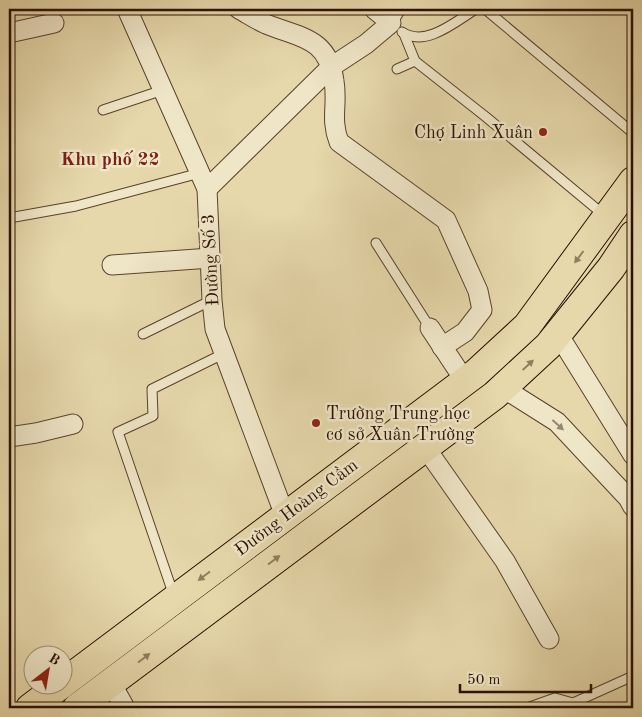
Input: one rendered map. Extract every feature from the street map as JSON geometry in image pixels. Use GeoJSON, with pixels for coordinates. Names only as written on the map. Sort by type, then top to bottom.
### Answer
{"type":"FeatureCollection","features":[{"type":"Feature","properties":{"kind":"main road","name":"Đường Hoàng Cầm"},"geometry":{"type":"LineString","coordinates":[[72,676],[465,381],[527,326],[608,218],[633,181]]}},
{"type":"Feature","properties":{"kind":"main road","name":"Đường Hoàng Cầm"},"geometry":{"type":"LineString","coordinates":[[78,708],[503,388],[548,346],[611,268],[633,235]]}},
{"type":"Feature","properties":{"kind":"main road","name":"Đường Hoàng Cầm"},"geometry":{"type":"LineString","coordinates":[[30,708],[49,694]]}},
{"type":"Feature","properties":{"kind":"street","name":"Đường Số 3"},"geometry":{"type":"LineString","coordinates":[[127,9],[203,181],[211,258],[215,329],[284,516]]}},
{"type":"Feature","properties":{"kind":"street"},"geometry":{"type":"LineString","coordinates":[[239,9],[265,24],[312,40],[323,50],[331,67],[334,82],[334,128],[339,142],[446,220],[478,291],[482,310],[465,332],[442,347]]}},
{"type":"Feature","properties":{"kind":"street"},"geometry":{"type":"LineString","coordinates":[[203,181],[331,67],[399,22],[374,9]]}},
{"type":"Feature","properties":{"kind":"street"},"geometry":{"type":"LineString","coordinates":[[9,33],[54,23]]}},
{"type":"Feature","properties":{"kind":"street"},"geometry":{"type":"LineString","coordinates":[[112,265],[211,258]]}},
{"type":"Feature","properties":{"kind":"street"},"geometry":{"type":"LineString","coordinates":[[430,328],[465,381]]}},
{"type":"Feature","properties":{"kind":"street"},"geometry":{"type":"LineString","coordinates":[[558,334],[633,455]]}},
{"type":"Feature","properties":{"kind":"street"},"geometry":{"type":"LineString","coordinates":[[503,388],[557,422],[628,498],[633,507]]}},
{"type":"Feature","properties":{"kind":"street"},"geometry":{"type":"LineString","coordinates":[[9,437],[73,424]]}},
{"type":"Feature","properties":{"kind":"street"},"geometry":{"type":"LineString","coordinates":[[425,447],[505,561],[550,639]]}},
{"type":"Feature","properties":{"kind":"street"},"geometry":{"type":"LineString","coordinates":[[111,683],[124,708]]}},
{"type":"Feature","properties":{"kind":"lane"},"geometry":{"type":"LineString","coordinates":[[399,22],[421,37],[443,30],[476,9]]}},
{"type":"Feature","properties":{"kind":"lane"},"geometry":{"type":"LineString","coordinates":[[485,9],[633,133]]}},
{"type":"Feature","properties":{"kind":"lane"},"geometry":{"type":"LineString","coordinates":[[399,22],[415,62],[486,117],[608,218]]}},
{"type":"Feature","properties":{"kind":"lane"},"geometry":{"type":"LineString","coordinates":[[398,69],[415,62]]}},
{"type":"Feature","properties":{"kind":"lane"},"geometry":{"type":"LineString","coordinates":[[103,110],[163,90]]}},
{"type":"Feature","properties":{"kind":"lane"},"geometry":{"type":"LineString","coordinates":[[9,218],[203,181]]}},
{"type":"Feature","properties":{"kind":"lane"},"geometry":{"type":"LineString","coordinates":[[376,243],[430,328]]}},
{"type":"Feature","properties":{"kind":"lane"},"geometry":{"type":"LineString","coordinates":[[143,334],[212,300]]}},
{"type":"Feature","properties":{"kind":"lane"},"geometry":{"type":"LineString","coordinates":[[174,599],[118,432],[154,416],[152,389],[223,354]]}},
{"type":"Feature","properties":{"kind":"lane"},"geometry":{"type":"LineString","coordinates":[[527,708],[555,698],[572,703],[633,676]]}},
{"type":"Feature","properties":{"kind":"place","name":"Chợ Linh Xuân"},"geometry":{"type":"Point","coordinates":[543,132]}},
{"type":"Feature","properties":{"kind":"place","name":"Trường Trung học cơ sở Xuân Trường"},"geometry":{"type":"Point","coordinates":[316,423]}},
{"type":"Feature","properties":{"kind":"district","name":"Khu phố 22"},"geometry":{"type":"Point","coordinates":[110,158]}}]}
